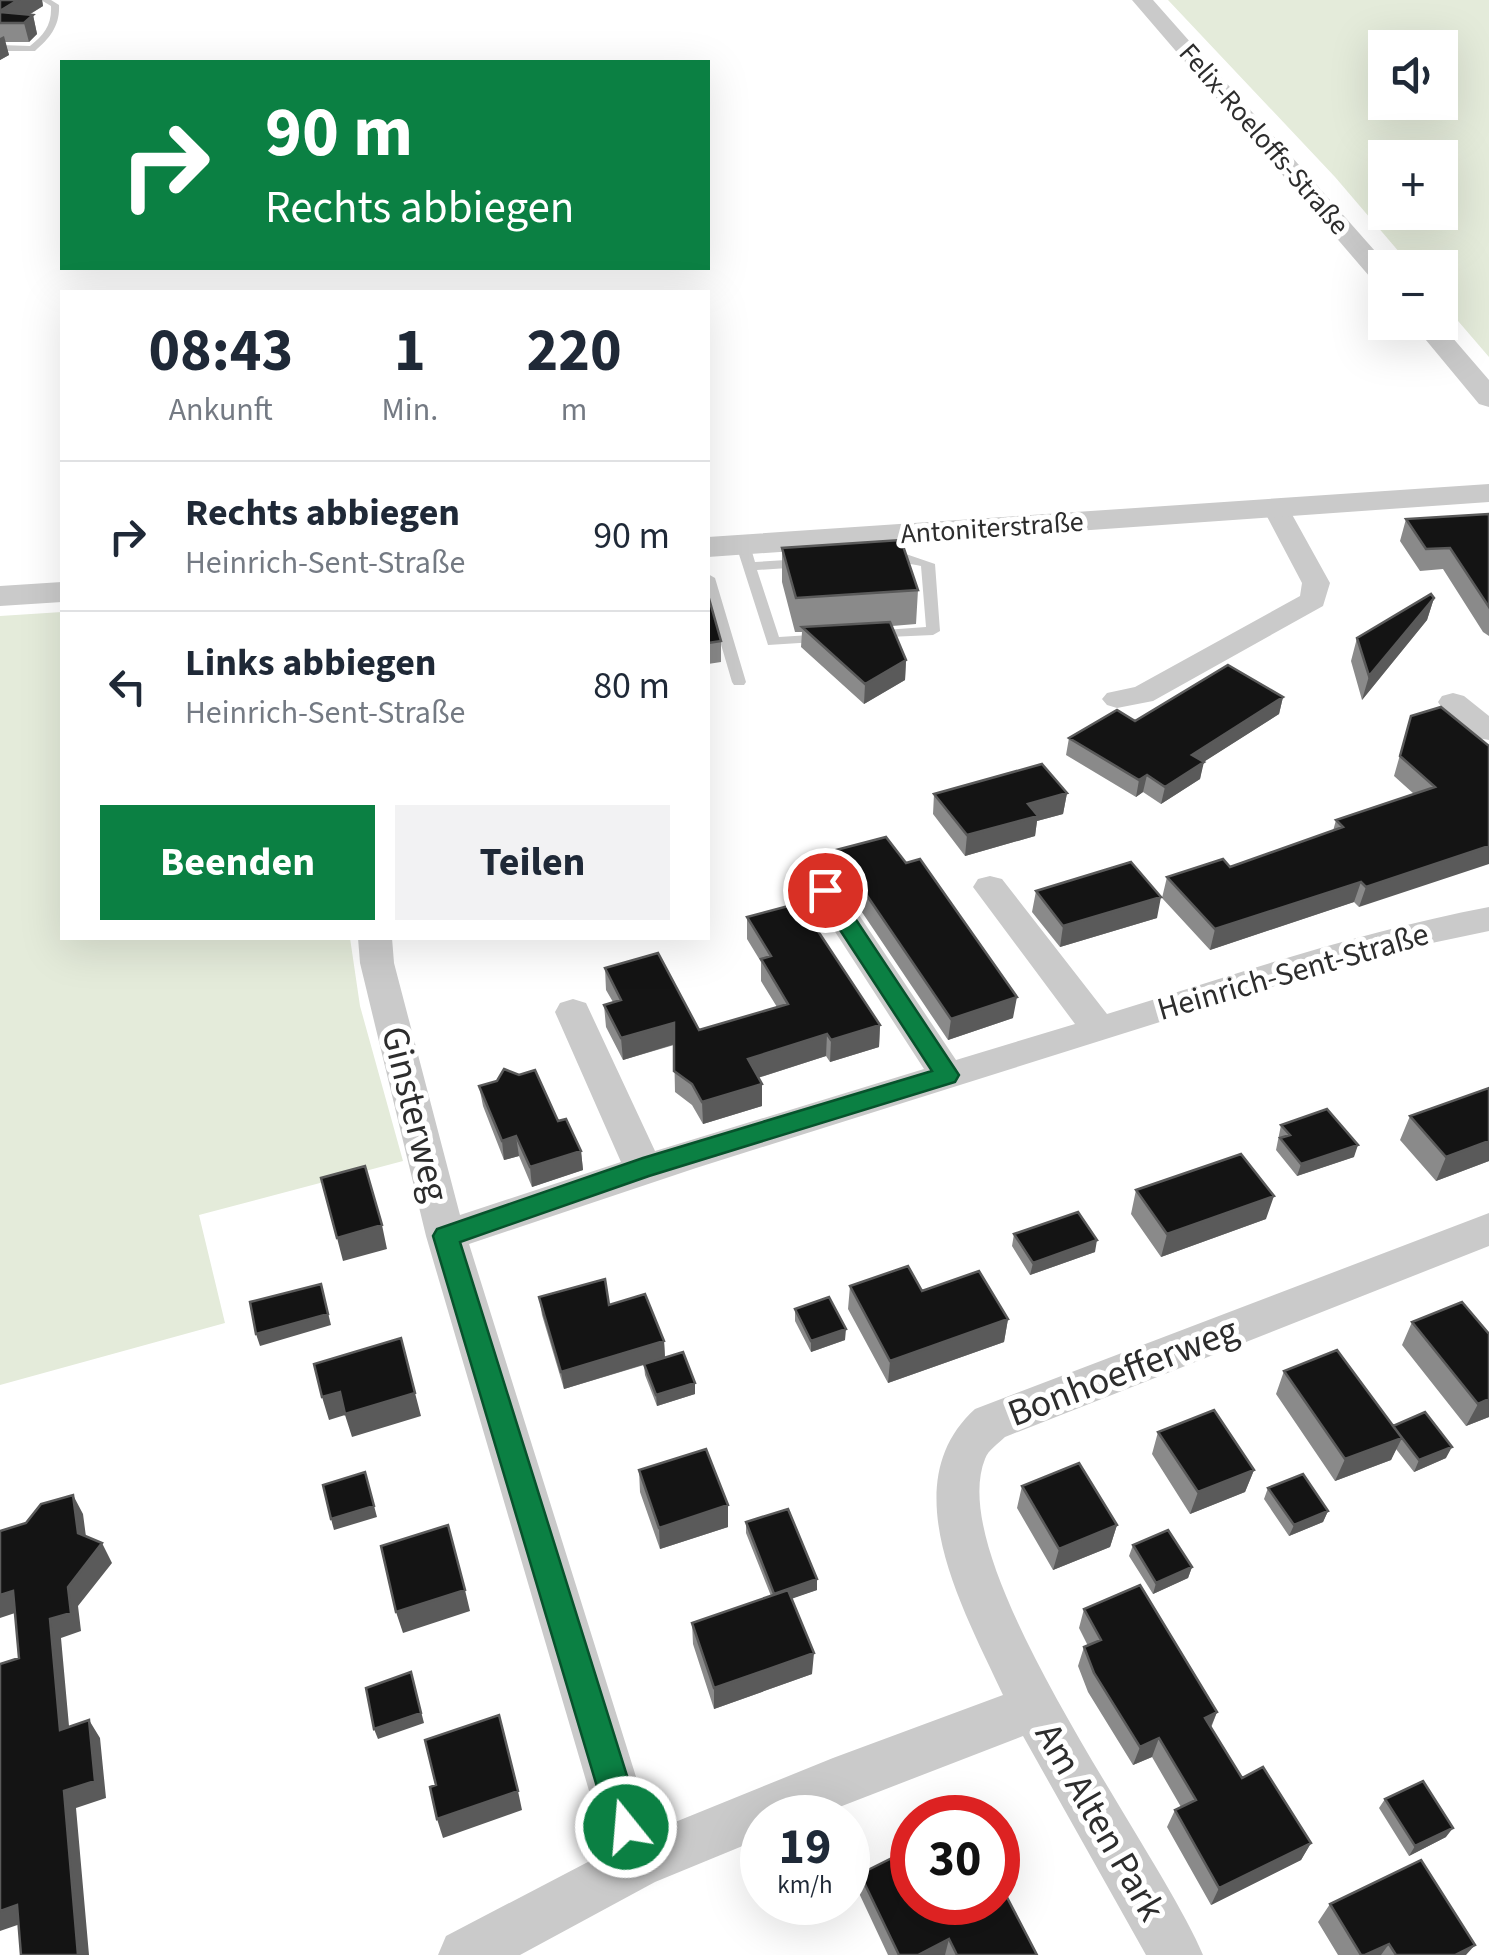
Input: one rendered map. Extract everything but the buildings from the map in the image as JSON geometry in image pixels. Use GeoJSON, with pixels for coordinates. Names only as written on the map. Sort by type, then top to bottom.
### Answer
{"type":"FeatureCollection","features":[{"type":"Feature","properties":{"kind":"street","name":"Felix-Roeloffs-Straße"},"geometry":{"type":"LineString","coordinates":[[1142,0],[1368,259]]}},
{"type":"Feature","properties":{"kind":"street"},"geometry":{"type":"LineString","coordinates":[[1439,340],[1489,398]]}},
{"type":"Feature","properties":{"kind":"street","name":"Antoniterstraße"},"geometry":{"type":"LineString","coordinates":[[710,547],[746,556],[1489,494]]}},
{"type":"Feature","properties":{"kind":"street"},"geometry":{"type":"LineString","coordinates":[[1117,699],[1143,694],[1314,600],[1316,583],[1276,509]]}},
{"type":"Feature","properties":{"kind":"street"},"geometry":{"type":"LineString","coordinates":[[0,596],[60,592]]}},
{"type":"Feature","properties":{"kind":"street"},"geometry":{"type":"LineString","coordinates":[[1453,702],[1489,731]]}},
{"type":"Feature","properties":{"kind":"street"},"geometry":{"type":"LineString","coordinates":[[990,887],[1099,1030]]}},
{"type":"Feature","properties":{"kind":"street"},"geometry":{"type":"LineString","coordinates":[[825,890],[947,1075]]}},
{"type":"Feature","properties":{"kind":"street","name":"Heinrich-Sent-Straße"},"geometry":{"type":"LineString","coordinates":[[446,1236],[643,1168],[1289,970],[1448,926],[1489,919]]}},
{"type":"Feature","properties":{"kind":"street","name":"Ginsterweg"},"geometry":{"type":"LineString","coordinates":[[375,940],[377,963],[446,1236],[637,1864]]}},
{"type":"Feature","properties":{"kind":"street"},"geometry":{"type":"LineString","coordinates":[[573,1012],[643,1168]]}},
{"type":"Feature","properties":{"kind":"street","name":"Bonhoefferweg"},"geometry":{"type":"LineString","coordinates":[[1034,1708],[965,1548],[955,1500],[965,1448],[990,1423],[1489,1229]]}},
{"type":"Feature","properties":{"kind":"street","name":"Am Alten Park"},"geometry":{"type":"LineString","coordinates":[[465,1955],[637,1864],[833,1782],[1034,1708],[1176,1955]]}},
{"type":"Feature","properties":{"kind":"lane"},"geometry":{"type":"LineString","coordinates":[[0,48],[32,49],[49,35],[57,16],[56,5],[45,0]]}},
{"type":"Feature","properties":{"kind":"lane"},"geometry":{"type":"LineString","coordinates":[[825,561],[746,556],[772,642],[844,637]]}},
{"type":"Feature","properties":{"kind":"lane"},"geometry":{"type":"LineString","coordinates":[[862,558],[900,556],[928,564],[933,631],[862,636]]}},
{"type":"Feature","properties":{"kind":"lane"},"geometry":{"type":"LineString","coordinates":[[710,584],[740,682]]}},
{"type":"Feature","properties":{"kind":"green space"},"geometry":{"type":"Polygon","coordinates":[[[1168,0],[1489,0],[1489,357],[1458,321],[1458,250],[1397,250],[1380,230],[1458,230],[1458,140],[1368,140],[1368,216],[1168,0]]]}},
{"type":"Feature","properties":{"kind":"green space"},"geometry":{"type":"Polygon","coordinates":[[[60,612],[60,940],[350,940],[360,1006],[403,1161],[199,1215],[225,1323],[0,1385],[0,616],[60,612]]]}},
{"type":"Feature","properties":{"kind":"route"},"geometry":{"type":"LineString","coordinates":[[626,1827],[446,1236],[643,1168],[947,1075],[825,890]]}}]}
